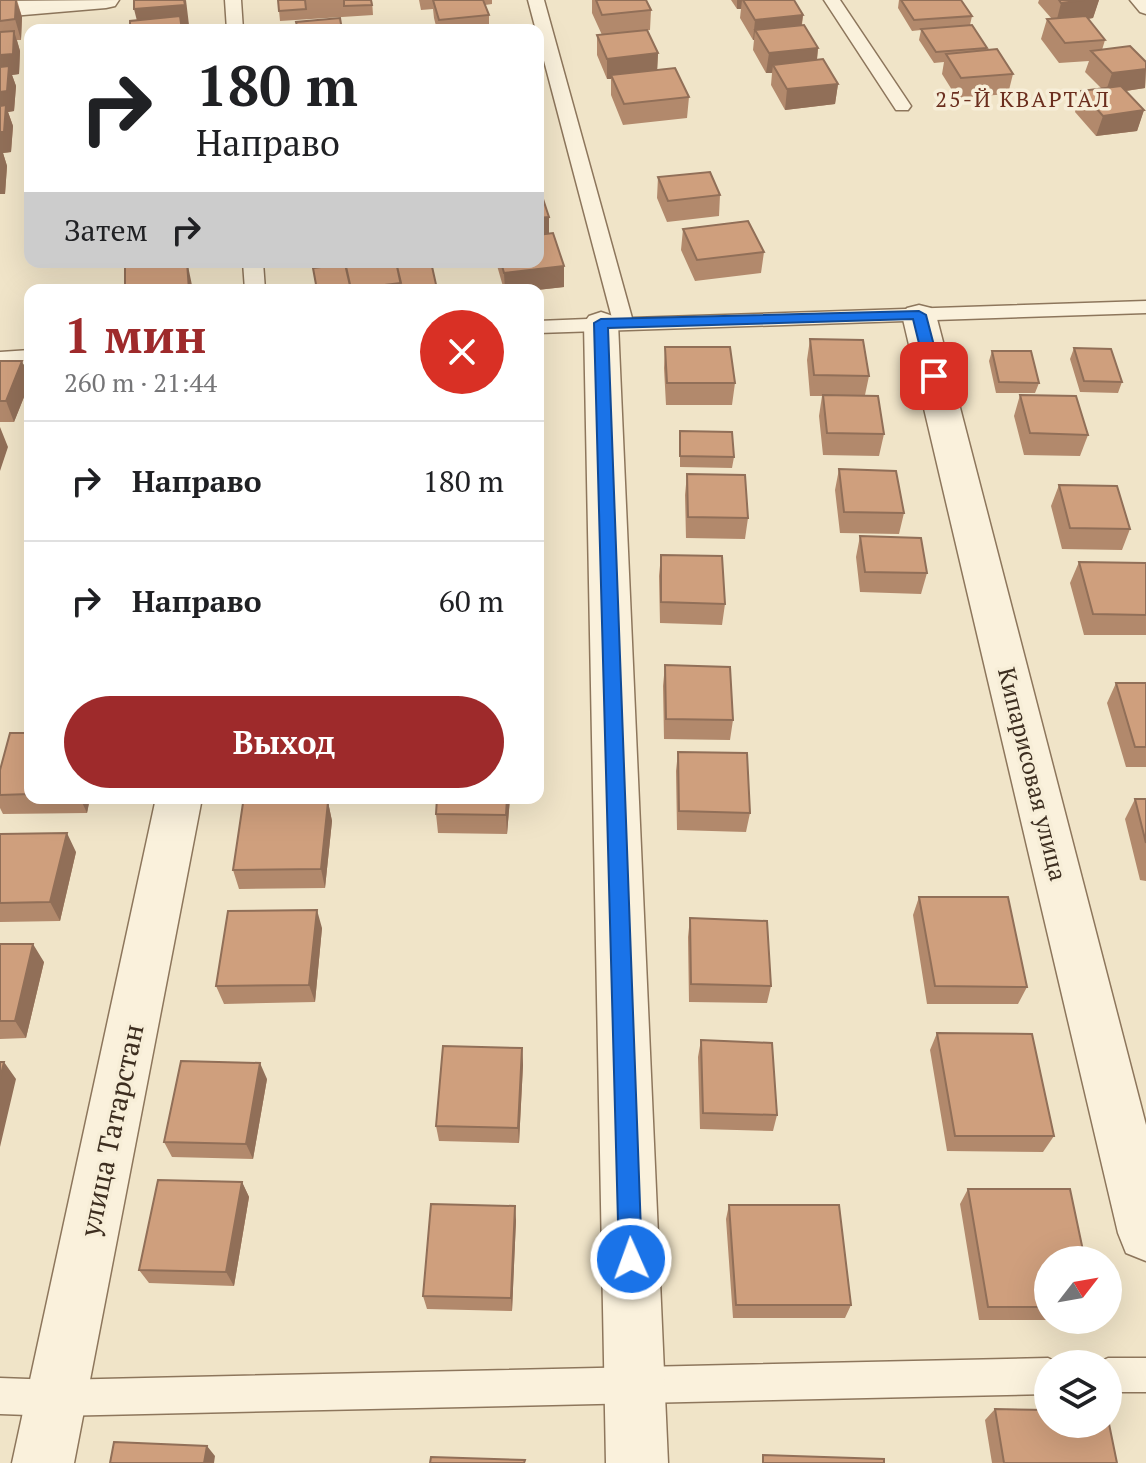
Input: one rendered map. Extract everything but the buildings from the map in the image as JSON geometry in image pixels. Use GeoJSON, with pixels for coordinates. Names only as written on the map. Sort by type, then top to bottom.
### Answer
{"type":"FeatureCollection","features":[{"type":"Feature","properties":{"kind":"street"},"geometry":{"type":"LineString","coordinates":[[0,9],[106,0]]}},
{"type":"Feature","properties":{"kind":"street","name":"Кипарисовая улица"},"geometry":{"type":"LineString","coordinates":[[919,315],[1146,1233]]}},
{"type":"Feature","properties":{"kind":"street"},"geometry":{"type":"LineString","coordinates":[[612,323],[637,1463]]}},
{"type":"Feature","properties":{"kind":"street","name":"улица Татарстан"},"geometry":{"type":"LineString","coordinates":[[43,1463],[178,804]]}},
{"type":"Feature","properties":{"kind":"lane"},"geometry":{"type":"LineString","coordinates":[[233,0],[235,24]]}},
{"type":"Feature","properties":{"kind":"lane"},"geometry":{"type":"LineString","coordinates":[[536,0],[542,24]]}},
{"type":"Feature","properties":{"kind":"lane"},"geometry":{"type":"LineString","coordinates":[[832,0],[902,106]]}},
{"type":"Feature","properties":{"kind":"lane"},"geometry":{"type":"LineString","coordinates":[[1138,0],[1146,9]]}},
{"type":"Feature","properties":{"kind":"lane"},"geometry":{"type":"LineString","coordinates":[[544,34],[612,323]]}},
{"type":"Feature","properties":{"kind":"lane"},"geometry":{"type":"LineString","coordinates":[[544,327],[1146,307]]}},
{"type":"Feature","properties":{"kind":"lane"},"geometry":{"type":"LineString","coordinates":[[0,359],[24,357]]}},
{"type":"Feature","properties":{"kind":"lane"},"geometry":{"type":"LineString","coordinates":[[1122,1375],[1146,1375]]}},
{"type":"Feature","properties":{"kind":"lane"},"geometry":{"type":"LineString","coordinates":[[0,1396],[56,1398],[1034,1376]]}},
{"type":"Feature","properties":{"kind":"district","name":"25-Й КВАРТАЛ"},"geometry":{"type":"Point","coordinates":[1023,98]}},
{"type":"Feature","properties":{"kind":"route"},"geometry":{"type":"LineString","coordinates":[[631,1259],[601,323],[919,315],[934,376]]}}]}
